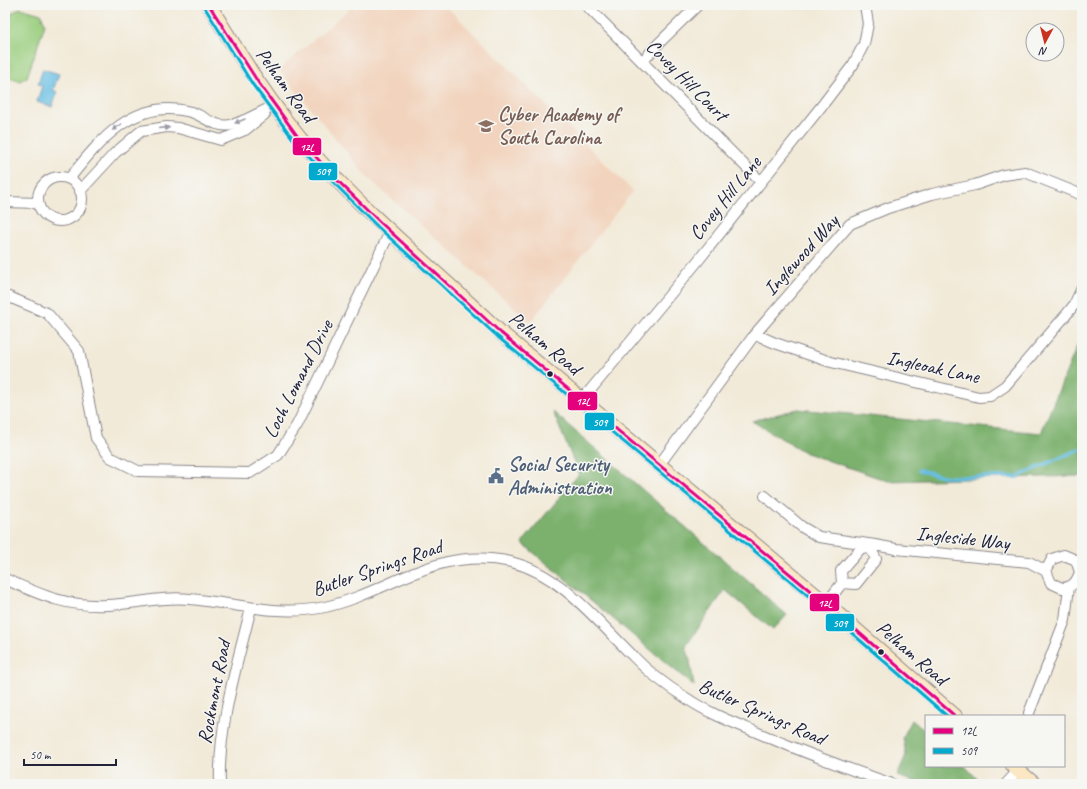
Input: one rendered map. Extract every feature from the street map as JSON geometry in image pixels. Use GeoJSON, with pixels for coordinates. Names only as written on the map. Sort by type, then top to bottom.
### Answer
{"type":"FeatureCollection","features":[{"type":"Feature","properties":{"kind":"main road","name":"Pelham Road"},"geometry":{"type":"LineString","coordinates":[[209,5],[248,68],[313,154],[390,232],[501,333],[826,604],[954,715]]}},
{"type":"Feature","properties":{"kind":"main road"},"geometry":{"type":"LineString","coordinates":[[1016,768],[1034,784]]}},
{"type":"Feature","properties":{"kind":"street","name":"Covey Hill Court"},"geometry":{"type":"LineString","coordinates":[[586,5],[761,182]]}},
{"type":"Feature","properties":{"kind":"street"},"geometry":{"type":"LineString","coordinates":[[643,61],[658,44],[698,5]]}},
{"type":"Feature","properties":{"kind":"street","name":"Covey Hill Lane"},"geometry":{"type":"LineString","coordinates":[[582,400],[761,182],[853,65],[864,44],[868,24],[865,5]]}},
{"type":"Feature","properties":{"kind":"street"},"geometry":{"type":"LineString","coordinates":[[69,179],[107,134],[139,113],[162,110],[191,112],[212,123],[230,125],[276,105]]}},
{"type":"Feature","properties":{"kind":"street"},"geometry":{"type":"LineString","coordinates":[[80,191],[115,153],[141,131],[167,126],[220,140],[245,130],[276,105]]}},
{"type":"Feature","properties":{"kind":"street","name":"Inglewood Way"},"geometry":{"type":"LineString","coordinates":[[659,464],[755,334],[850,224],[888,208],[932,194],[975,185],[1004,175],[1025,172],[1082,195]]}},
{"type":"Feature","properties":{"kind":"street"},"geometry":{"type":"LineString","coordinates":[[56,178],[69,179],[76,184],[80,191],[82,200],[80,209],[72,218],[64,221],[55,221],[47,217],[41,211],[38,203],[40,190],[45,183],[56,178]]}},
{"type":"Feature","properties":{"kind":"street"},"geometry":{"type":"LineString","coordinates":[[5,202],[38,203]]}},
{"type":"Feature","properties":{"kind":"street","name":"Loch Lomand Drive"},"geometry":{"type":"LineString","coordinates":[[5,298],[9,297],[47,313],[79,351],[96,438],[110,457],[138,472],[250,473],[278,454],[297,425],[390,232]]}},
{"type":"Feature","properties":{"kind":"street","name":"Ingleoak Lane"},"geometry":{"type":"LineString","coordinates":[[755,334],[775,343],[831,362],[979,397],[990,396],[1005,386],[1066,315],[1074,305],[1082,288]]}},
{"type":"Feature","properties":{"kind":"street","name":"Ingleside Way"},"geometry":{"type":"LineString","coordinates":[[765,496],[802,527],[819,537],[873,547],[1029,562],[1046,571],[1051,583],[1056,587],[1069,588]]}},
{"type":"Feature","properties":{"kind":"street"},"geometry":{"type":"LineString","coordinates":[[826,604],[842,583],[841,571],[862,547],[873,547],[876,559],[856,584],[842,583]]}},
{"type":"Feature","properties":{"kind":"street"},"geometry":{"type":"LineString","coordinates":[[1029,713],[1065,620],[1069,588],[1078,579],[1081,570],[1076,560],[1064,555],[1052,559],[1046,571]]}},
{"type":"Feature","properties":{"kind":"street","name":"Butler Springs Road"},"geometry":{"type":"LineString","coordinates":[[5,579],[51,599],[76,604],[108,605],[161,599],[186,598],[251,608],[288,611],[307,610],[328,606],[358,596],[398,578],[451,560],[476,559],[510,562],[554,582],[569,593],[635,659],[686,699],[714,715],[785,745],[878,782],[892,784]]}},
{"type":"Feature","properties":{"kind":"street"},"geometry":{"type":"LineString","coordinates":[[847,564],[862,576]]}},
{"type":"Feature","properties":{"kind":"street","name":"Rockmont Road"},"geometry":{"type":"LineString","coordinates":[[220,784],[221,753],[225,721],[243,636],[251,608]]}},
{"type":"Feature","properties":{"kind":"street"},"geometry":{"type":"LineString","coordinates":[[1006,784],[1016,768]]}},
{"type":"Feature","properties":{"kind":"shaded area"},"geometry":{"type":"Polygon","coordinates":[[[354,5],[445,5],[633,191],[530,322],[367,177],[279,70],[354,5]]]}},
{"type":"Feature","properties":{"kind":"green space"},"geometry":{"type":"Polygon","coordinates":[[[20,8],[41,14],[45,24],[27,77],[20,81],[5,76],[5,36],[12,13],[20,8]]]}},
{"type":"Feature","properties":{"kind":"green space"},"geometry":{"type":"Polygon","coordinates":[[[1082,334],[1082,476],[888,481],[806,453],[752,421],[798,409],[1041,433],[1082,334]]]}},
{"type":"Feature","properties":{"kind":"green space"},"geometry":{"type":"Polygon","coordinates":[[[553,412],[787,615],[773,630],[725,590],[686,646],[694,686],[522,543],[579,474],[553,412]]]}},
{"type":"Feature","properties":{"kind":"green space"},"geometry":{"type":"Polygon","coordinates":[[[912,720],[925,731],[925,767],[966,767],[979,781],[978,784],[922,784],[897,776],[906,755],[903,737],[912,720]]]}},
{"type":"Feature","properties":{"kind":"water"},"geometry":{"type":"Polygon","coordinates":[[[43,69],[59,74],[53,90],[57,92],[52,107],[37,102],[42,86],[38,84],[43,69]]]}},
{"type":"Feature","properties":{"kind":"waterway"},"geometry":{"type":"LineString","coordinates":[[919,470],[947,477],[1017,477],[1082,448]]}},
{"type":"Feature","properties":{"kind":"transit line","name":"12L"},"geometry":{"type":"LineString","coordinates":[[209,5],[258,82],[298,137],[335,178],[381,223],[501,333],[826,604],[954,715]]}},
{"type":"Feature","properties":{"kind":"transit line","name":"509"},"geometry":{"type":"LineString","coordinates":[[205,8],[253,85],[294,140],[378,227],[498,337],[823,608],[946,715]]}},
{"type":"Feature","properties":{"kind":"place","name":"Cyber Academy of South Carolina"},"geometry":{"type":"Point","coordinates":[486,126]}},
{"type":"Feature","properties":{"kind":"place","name":"Social Security Administration"},"geometry":{"type":"Point","coordinates":[496,476]}}]}
